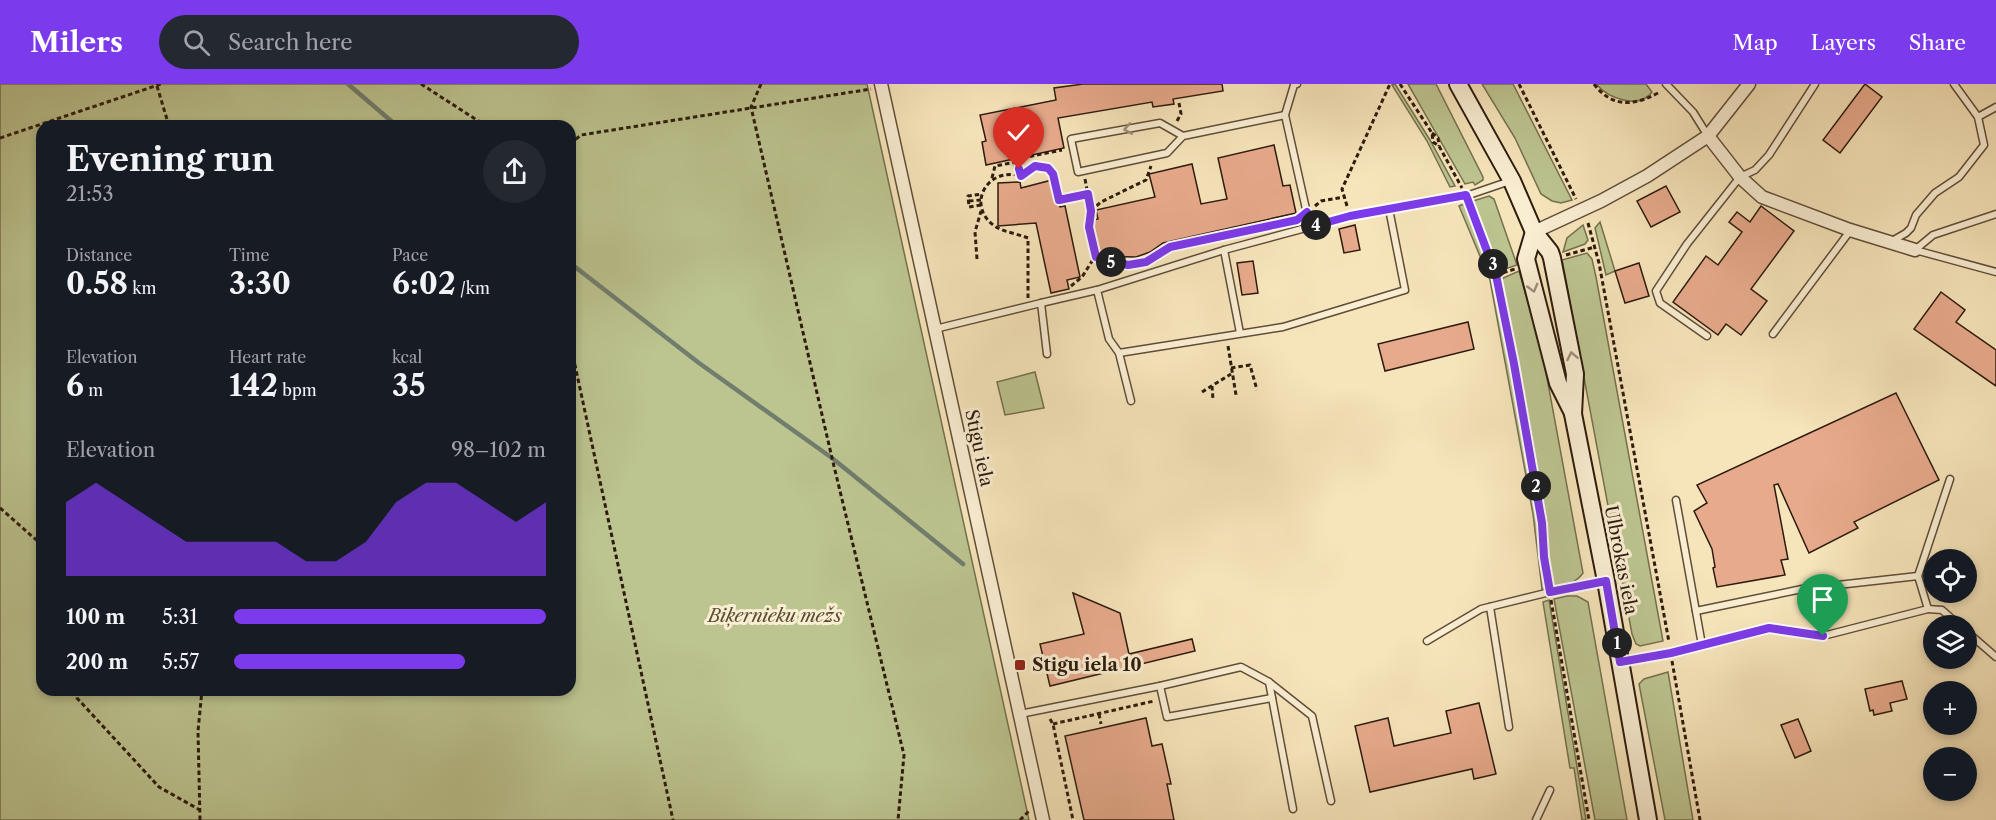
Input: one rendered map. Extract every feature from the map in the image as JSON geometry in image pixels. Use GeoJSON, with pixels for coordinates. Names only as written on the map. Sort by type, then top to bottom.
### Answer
{"type":"FeatureCollection","features":[{"type":"Feature","properties":{"kind":"main road","name":"Ulbrokas iela"},"geometry":{"type":"LineString","coordinates":[[1458,84],[1512,181],[1534,232],[1552,258],[1575,374],[1573,414],[1606,581],[1648,820]]}},
{"type":"Feature","properties":{"kind":"main road","name":"Ulbrokas iela"},"geometry":{"type":"LineString","coordinates":[[1534,232],[1526,259],[1558,383],[1573,414]]}},
{"type":"Feature","properties":{"kind":"street"},"geometry":{"type":"LineString","coordinates":[[1534,232],[1638,181],[1708,136],[1749,84]]}},
{"type":"Feature","properties":{"kind":"street","name":"Stigu iela"},"geometry":{"type":"LineString","coordinates":[[881,86],[1043,820]]}},
{"type":"Feature","properties":{"kind":"street"},"geometry":{"type":"LineString","coordinates":[[1708,136],[1740,177],[1762,197],[1850,230],[1915,250]]}},
{"type":"Feature","properties":{"kind":"lane"},"geometry":{"type":"LineString","coordinates":[[1297,84],[1294,85],[1285,115],[1310,227]]}},
{"type":"Feature","properties":{"kind":"lane"},"geometry":{"type":"LineString","coordinates":[[1666,84],[1693,112],[1708,136]]}},
{"type":"Feature","properties":{"kind":"lane"},"geometry":{"type":"LineString","coordinates":[[1707,336],[1660,303],[1656,291],[1687,244],[1740,177],[1755,170],[1769,155],[1815,84]]}},
{"type":"Feature","properties":{"kind":"lane"},"geometry":{"type":"LineString","coordinates":[[1888,243],[1911,228],[1916,215],[1935,193],[1959,177],[1984,145],[1978,117],[1954,84]]}},
{"type":"Feature","properties":{"kind":"lane"},"geometry":{"type":"LineString","coordinates":[[1978,117],[1996,107]]}},
{"type":"Feature","properties":{"kind":"lane"},"geometry":{"type":"LineString","coordinates":[[1183,136],[1160,123],[1071,139],[1078,172],[1167,153],[1183,136],[1285,115]]}},
{"type":"Feature","properties":{"kind":"lane"},"geometry":{"type":"LineString","coordinates":[[935,329],[1097,290],[1224,250],[1350,216],[1466,195],[1512,181]]}},
{"type":"Feature","properties":{"kind":"lane"},"geometry":{"type":"LineString","coordinates":[[1119,354],[1283,327],[1405,290],[1389,209]]}},
{"type":"Feature","properties":{"kind":"lane"},"geometry":{"type":"LineString","coordinates":[[1915,250],[1933,235],[1996,214]]}},
{"type":"Feature","properties":{"kind":"lane"},"geometry":{"type":"LineString","coordinates":[[1773,334],[1850,230]]}},
{"type":"Feature","properties":{"kind":"lane"},"geometry":{"type":"LineString","coordinates":[[1224,250],[1239,333]]}},
{"type":"Feature","properties":{"kind":"lane"},"geometry":{"type":"LineString","coordinates":[[1915,250],[1996,272]]}},
{"type":"Feature","properties":{"kind":"lane"},"geometry":{"type":"LineString","coordinates":[[1097,290],[1109,339],[1119,354],[1131,401]]}},
{"type":"Feature","properties":{"kind":"lane"},"geometry":{"type":"LineString","coordinates":[[1041,303],[1047,354]]}},
{"type":"Feature","properties":{"kind":"lane"},"geometry":{"type":"LineString","coordinates":[[1928,609],[1918,576],[1950,480]]}},
{"type":"Feature","properties":{"kind":"lane"},"geometry":{"type":"LineString","coordinates":[[1676,500],[1702,645]]}},
{"type":"Feature","properties":{"kind":"lane"},"geometry":{"type":"LineString","coordinates":[[1696,611],[1802,589],[1918,576]]}},
{"type":"Feature","properties":{"kind":"lane"},"geometry":{"type":"LineString","coordinates":[[1427,641],[1481,609],[1606,581]]}},
{"type":"Feature","properties":{"kind":"lane"},"geometry":{"type":"LineString","coordinates":[[1490,607],[1506,696],[1509,727]]}},
{"type":"Feature","properties":{"kind":"lane"},"geometry":{"type":"LineString","coordinates":[[1620,662],[1671,653],[1769,628],[1823,636],[1928,609],[1942,610],[1948,615]]}},
{"type":"Feature","properties":{"kind":"lane"},"geometry":{"type":"LineString","coordinates":[[1977,641],[1996,657]]}},
{"type":"Feature","properties":{"kind":"lane"},"geometry":{"type":"LineString","coordinates":[[1020,715],[1241,667],[1269,682],[1312,716],[1331,801]]}},
{"type":"Feature","properties":{"kind":"lane"},"geometry":{"type":"LineString","coordinates":[[1269,682],[1293,808]]}},
{"type":"Feature","properties":{"kind":"lane"},"geometry":{"type":"LineString","coordinates":[[1160,686],[1167,717],[1272,698]]}},
{"type":"Feature","properties":{"kind":"lane"},"geometry":{"type":"LineString","coordinates":[[1536,820],[1550,790]]}},
{"type":"Feature","properties":{"kind":"path"},"geometry":{"type":"LineString","coordinates":[[53,120],[158,84],[167,120]]}},
{"type":"Feature","properties":{"kind":"path"},"geometry":{"type":"LineString","coordinates":[[421,84],[477,120]]}},
{"type":"Feature","properties":{"kind":"path"},"geometry":{"type":"LineString","coordinates":[[761,84],[751,107],[904,755],[898,820]]}},
{"type":"Feature","properties":{"kind":"path"},"geometry":{"type":"LineString","coordinates":[[1350,216],[1342,189],[1390,84]]}},
{"type":"Feature","properties":{"kind":"path"},"geometry":{"type":"LineString","coordinates":[[1400,84],[1432,133],[1433,142],[1439,146],[1466,195],[1496,275],[1542,523],[1544,557],[1589,820]]}},
{"type":"Feature","properties":{"kind":"path"},"geometry":{"type":"LineString","coordinates":[[1519,84],[1576,199]]}},
{"type":"Feature","properties":{"kind":"path"},"geometry":{"type":"LineString","coordinates":[[1594,84],[1608,97],[1627,103],[1645,100],[1658,93]]}},
{"type":"Feature","properties":{"kind":"path"},"geometry":{"type":"LineString","coordinates":[[576,139],[581,135],[881,86]]}},
{"type":"Feature","properties":{"kind":"path"},"geometry":{"type":"LineString","coordinates":[[0,138],[36,126]]}},
{"type":"Feature","properties":{"kind":"path"},"geometry":{"type":"LineString","coordinates":[[1028,306],[1028,238],[995,226],[982,207],[982,194],[991,180],[995,166],[1073,148]]}},
{"type":"Feature","properties":{"kind":"path"},"geometry":{"type":"LineString","coordinates":[[1016,162],[1021,176]]}},
{"type":"Feature","properties":{"kind":"path"},"geometry":{"type":"LineString","coordinates":[[991,180],[1006,173],[1021,176],[1035,166],[1048,168],[1053,174],[1059,200],[1088,194]]}},
{"type":"Feature","properties":{"kind":"path"},"geometry":{"type":"LineString","coordinates":[[1083,171],[1091,211],[1089,227],[1096,257]]}},
{"type":"Feature","properties":{"kind":"path"},"geometry":{"type":"LineString","coordinates":[[982,194],[968,196],[969,207],[982,207]]}},
{"type":"Feature","properties":{"kind":"path"},"geometry":{"type":"LineString","coordinates":[[1307,212],[1321,201],[1344,197]]}},
{"type":"Feature","properties":{"kind":"path"},"geometry":{"type":"LineString","coordinates":[[969,201],[981,200]]}},
{"type":"Feature","properties":{"kind":"path"},"geometry":{"type":"LineString","coordinates":[[976,259],[975,232],[982,207]]}},
{"type":"Feature","properties":{"kind":"path"},"geometry":{"type":"LineString","coordinates":[[1588,223],[1595,246],[1700,820]]}},
{"type":"Feature","properties":{"kind":"path"},"geometry":{"type":"LineString","coordinates":[[1096,257],[1128,265],[1146,262],[1170,247],[1274,225]]}},
{"type":"Feature","properties":{"kind":"path"},"geometry":{"type":"LineString","coordinates":[[1562,256],[1595,246]]}},
{"type":"Feature","properties":{"kind":"path"},"geometry":{"type":"LineString","coordinates":[[1072,295],[1070,285],[1082,277],[1088,264],[1096,257]]}},
{"type":"Feature","properties":{"kind":"path"},"geometry":{"type":"LineString","coordinates":[[1496,275],[1518,268]]}},
{"type":"Feature","properties":{"kind":"path"},"geometry":{"type":"LineString","coordinates":[[1226,336],[1236,395]]}},
{"type":"Feature","properties":{"kind":"path"},"geometry":{"type":"LineString","coordinates":[[1231,368],[1250,365],[1257,390]]}},
{"type":"Feature","properties":{"kind":"path"},"geometry":{"type":"LineString","coordinates":[[1202,392],[1232,373]]}},
{"type":"Feature","properties":{"kind":"path"},"geometry":{"type":"LineString","coordinates":[[576,377],[673,820]]}},
{"type":"Feature","properties":{"kind":"path"},"geometry":{"type":"LineString","coordinates":[[1212,386],[1213,400]]}},
{"type":"Feature","properties":{"kind":"path"},"geometry":{"type":"LineString","coordinates":[[0,508],[36,539]]}},
{"type":"Feature","properties":{"kind":"path"},"geometry":{"type":"LineString","coordinates":[[76,696],[159,787],[200,810]]}},
{"type":"Feature","properties":{"kind":"path"},"geometry":{"type":"LineString","coordinates":[[200,820],[198,731],[201,696]]}},
{"type":"Feature","properties":{"kind":"path"},"geometry":{"type":"LineString","coordinates":[[1053,724],[1163,699]]}},
{"type":"Feature","properties":{"kind":"path"},"geometry":{"type":"LineString","coordinates":[[1045,710],[1053,724],[1073,820]]}},
{"type":"Feature","properties":{"kind":"path"},"geometry":{"type":"LineString","coordinates":[[1099,714],[1101,724]]}},
{"type":"Feature","properties":{"kind":"green space","name":"Biķernieku mežs"},"geometry":{"type":"Polygon","coordinates":[[[0,84],[867,84],[1029,820],[0,820],[0,84]]]}},
{"type":"Feature","properties":{"kind":"green space"},"geometry":{"type":"Polygon","coordinates":[[[1395,84],[1455,186],[1450,187],[1427,141],[1392,85],[1395,84]]]}},
{"type":"Feature","properties":{"kind":"green space"},"geometry":{"type":"Polygon","coordinates":[[[1408,84],[1436,84],[1483,180],[1475,185],[1473,182],[1465,184],[1408,84]]]}},
{"type":"Feature","properties":{"kind":"green space"},"geometry":{"type":"Polygon","coordinates":[[[1482,84],[1513,84],[1572,200],[1561,203],[1552,201],[1541,194],[1515,138],[1482,84]]]}},
{"type":"Feature","properties":{"kind":"green space"},"geometry":{"type":"Polygon","coordinates":[[[1596,84],[1646,84],[1652,92],[1639,100],[1624,100],[1608,94],[1596,84]]]}},
{"type":"Feature","properties":{"kind":"green space"},"geometry":{"type":"Polygon","coordinates":[[[1489,196],[1494,199],[1517,265],[1505,269],[1498,266],[1473,201],[1489,196]]]}},
{"type":"Feature","properties":{"kind":"green space"},"geometry":{"type":"Polygon","coordinates":[[[1464,204],[1493,279],[1539,522],[1544,588],[1542,589],[1533,514],[1490,280],[1459,206],[1464,204]]]}},
{"type":"Feature","properties":{"kind":"green space"},"geometry":{"type":"Polygon","coordinates":[[[1600,222],[1615,271],[1606,275],[1595,228],[1600,222]]]}},
{"type":"Feature","properties":{"kind":"green space"},"geometry":{"type":"Polygon","coordinates":[[[1583,225],[1588,240],[1585,244],[1563,252],[1567,238],[1583,225]]]}},
{"type":"Feature","properties":{"kind":"green space"},"geometry":{"type":"Polygon","coordinates":[[[1587,253],[1592,259],[1596,277],[1663,641],[1640,646],[1636,644],[1632,634],[1562,260],[1587,253]]]}},
{"type":"Feature","properties":{"kind":"green space"},"geometry":{"type":"Polygon","coordinates":[[[1519,271],[1542,351],[1583,573],[1577,580],[1562,586],[1552,587],[1547,522],[1501,283],[1503,278],[1519,271]]]}},
{"type":"Feature","properties":{"kind":"green space"},"geometry":{"type":"Polygon","coordinates":[[[1035,372],[1044,408],[1005,415],[997,382],[1035,372]]]}},
{"type":"Feature","properties":{"kind":"green space"},"geometry":{"type":"Polygon","coordinates":[[[1577,596],[1588,602],[1627,820],[1595,820],[1554,599],[1577,596]]]}},
{"type":"Feature","properties":{"kind":"green space"},"geometry":{"type":"Polygon","coordinates":[[[1549,600],[1586,820],[1582,820],[1574,768],[1570,768],[1543,602],[1549,600]]]}},
{"type":"Feature","properties":{"kind":"green space"},"geometry":{"type":"Polygon","coordinates":[[[1668,672],[1693,820],[1665,820],[1639,684],[1644,679],[1668,672]]]}},
{"type":"Feature","properties":{"kind":"building"},"geometry":{"type":"Polygon","coordinates":[[[1083,84],[1222,84],[1223,91],[1173,99],[1174,104],[1153,107],[1152,102],[1058,118],[1064,148],[986,165],[982,142],[986,141],[980,115],[1056,100],[1054,88],[1083,84]]]}},
{"type":"Feature","properties":{"kind":"building"},"geometry":{"type":"Polygon","coordinates":[[[1865,84],[1882,97],[1840,153],[1823,140],[1865,84]]]}},
{"type":"Feature","properties":{"kind":"building"},"geometry":{"type":"Polygon","coordinates":[[[1274,145],[1283,186],[1290,185],[1296,213],[1163,243],[1150,252],[1136,257],[1099,256],[1092,220],[1098,219],[1096,210],[1155,197],[1149,174],[1192,164],[1201,204],[1227,199],[1218,158],[1274,145]]]}},
{"type":"Feature","properties":{"kind":"building"},"geometry":{"type":"Polygon","coordinates":[[[1052,180],[1060,207],[1065,206],[1080,277],[1067,280],[1069,289],[1051,293],[1036,223],[998,226],[998,183],[1020,182],[1021,188],[1052,180]]]}},
{"type":"Feature","properties":{"kind":"building"},"geometry":{"type":"Polygon","coordinates":[[[1666,186],[1680,212],[1651,227],[1637,201],[1666,186]]]}},
{"type":"Feature","properties":{"kind":"building"},"geometry":{"type":"Polygon","coordinates":[[[1761,206],[1794,231],[1751,289],[1767,301],[1741,335],[1726,324],[1718,335],[1673,302],[1706,256],[1718,265],[1742,232],[1729,222],[1737,212],[1750,222],[1761,206]]]}},
{"type":"Feature","properties":{"kind":"building"},"geometry":{"type":"Polygon","coordinates":[[[1355,225],[1360,250],[1344,253],[1339,229],[1355,225]]]}},
{"type":"Feature","properties":{"kind":"building"},"geometry":{"type":"Polygon","coordinates":[[[1253,261],[1258,293],[1242,295],[1237,263],[1253,261]]]}},
{"type":"Feature","properties":{"kind":"building"},"geometry":{"type":"Polygon","coordinates":[[[1639,263],[1649,296],[1625,303],[1615,271],[1639,263]]]}},
{"type":"Feature","properties":{"kind":"building"},"geometry":{"type":"Polygon","coordinates":[[[1941,292],[1965,310],[1956,322],[1996,350],[1996,386],[1914,329],[1941,292]]]}},
{"type":"Feature","properties":{"kind":"building"},"geometry":{"type":"Polygon","coordinates":[[[1468,322],[1474,349],[1385,371],[1378,344],[1468,322]]]}},
{"type":"Feature","properties":{"kind":"building"},"geometry":{"type":"Polygon","coordinates":[[[1896,393],[1939,480],[1854,522],[1858,528],[1809,553],[1778,484],[1774,485],[1788,559],[1781,560],[1785,575],[1717,587],[1712,549],[1694,511],[1707,503],[1697,485],[1896,393]]]}},
{"type":"Feature","properties":{"kind":"building"},"geometry":{"type":"Polygon","coordinates":[[[1073,593],[1120,613],[1129,654],[1192,639],[1195,651],[1050,686],[1040,644],[1084,634],[1073,593]]]}},
{"type":"Feature","properties":{"kind":"building"},"geometry":{"type":"Polygon","coordinates":[[[1902,681],[1907,699],[1890,703],[1892,711],[1874,715],[1873,710],[1870,711],[1865,689],[1902,681]]]}},
{"type":"Feature","properties":{"kind":"building"},"geometry":{"type":"Polygon","coordinates":[[[1479,703],[1496,774],[1474,779],[1472,769],[1370,792],[1355,726],[1388,718],[1394,746],[1451,733],[1446,711],[1479,703]]]}},
{"type":"Feature","properties":{"kind":"building"},"geometry":{"type":"Polygon","coordinates":[[[1146,718],[1152,746],[1162,744],[1171,784],[1167,784],[1174,820],[1084,820],[1065,736],[1146,718]]]}},
{"type":"Feature","properties":{"kind":"building"},"geometry":{"type":"Polygon","coordinates":[[[1798,719],[1811,751],[1795,758],[1781,725],[1798,719]]]}},
{"type":"Feature","properties":{"kind":"waterway"},"geometry":{"type":"LineString","coordinates":[[348,84],[390,120]]}},
{"type":"Feature","properties":{"kind":"waterway"},"geometry":{"type":"LineString","coordinates":[[576,268],[699,363],[832,458],[963,564]]}},
{"type":"Feature","properties":{"kind":"place","name":"Stigu iela 10"},"geometry":{"type":"Point","coordinates":[1020,665]}},
{"type":"Feature","properties":{"kind":"route"},"geometry":{"type":"LineString","coordinates":[[1019,169],[1021,176],[1035,166],[1048,168],[1053,174],[1059,200],[1088,194],[1091,211],[1089,227],[1096,257],[1128,265],[1146,262],[1170,247],[1297,220],[1307,212],[1310,227],[1350,216],[1466,195],[1496,275],[1542,523],[1544,557],[1550,592],[1606,581],[1620,662],[1671,653],[1769,628],[1823,636]]}}]}
